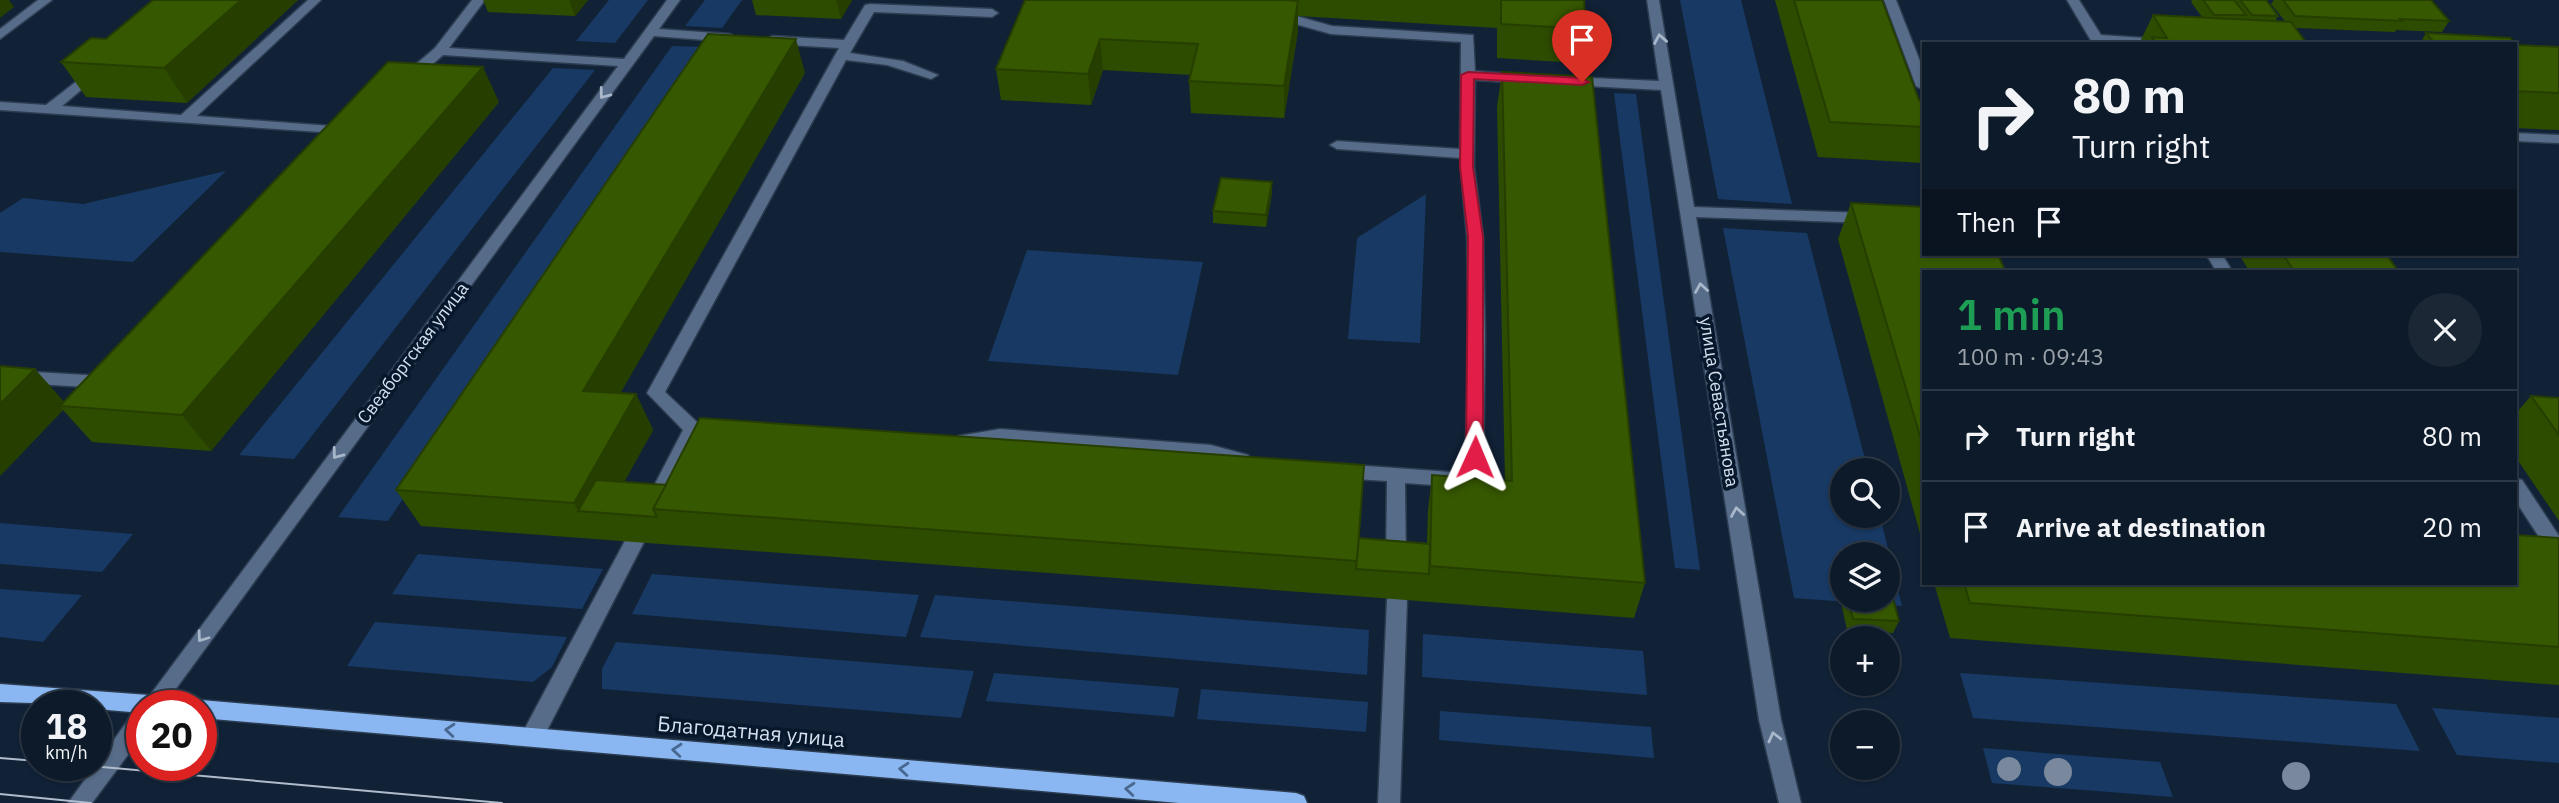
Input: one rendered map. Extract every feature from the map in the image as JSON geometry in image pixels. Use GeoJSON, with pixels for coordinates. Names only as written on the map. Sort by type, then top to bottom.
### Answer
{"type":"FeatureCollection","features":[{"type":"Feature","properties":{"kind":"main road"},"geometry":{"type":"LineString","coordinates":[[0,693],[126,703]]}},
{"type":"Feature","properties":{"kind":"main road","name":"Благодатная улица"},"geometry":{"type":"LineString","coordinates":[[217,710],[1296,803]]}},
{"type":"Feature","properties":{"kind":"street"},"geometry":{"type":"LineString","coordinates":[[0,35],[46,0]]}},
{"type":"Feature","properties":{"kind":"street"},"geometry":{"type":"LineString","coordinates":[[184,120],[315,0]]}},
{"type":"Feature","properties":{"kind":"street"},"geometry":{"type":"LineString","coordinates":[[399,87],[440,51],[480,0]]}},
{"type":"Feature","properties":{"kind":"street","name":"Свеаборгская улица"},"geometry":{"type":"LineString","coordinates":[[163,690],[674,0]]}},
{"type":"Feature","properties":{"kind":"street","name":"улица Севастьянова"},"geometry":{"type":"LineString","coordinates":[[1653,0],[1770,720],[1790,803]]}},
{"type":"Feature","properties":{"kind":"street"},"geometry":{"type":"LineString","coordinates":[[1890,0],[1922,83]]}},
{"type":"Feature","properties":{"kind":"street"},"geometry":{"type":"LineString","coordinates":[[2073,0],[2098,41],[2123,42]]}},
{"type":"Feature","properties":{"kind":"street"},"geometry":{"type":"LineString","coordinates":[[733,432],[693,429],[656,393],[870,8],[992,13]]}},
{"type":"Feature","properties":{"kind":"street"},"geometry":{"type":"LineString","coordinates":[[1260,8],[1303,24],[1331,30],[1468,38],[1467,167],[1475,237],[1474,481],[1317,470]]}},
{"type":"Feature","properties":{"kind":"street"},"geometry":{"type":"LineString","coordinates":[[650,32],[845,50],[931,75]]}},
{"type":"Feature","properties":{"kind":"street"},"geometry":{"type":"LineString","coordinates":[[440,51],[627,63]]}},
{"type":"Feature","properties":{"kind":"street"},"geometry":{"type":"LineString","coordinates":[[50,109],[110,59]]}},
{"type":"Feature","properties":{"kind":"street"},"geometry":{"type":"LineString","coordinates":[[1468,75],[1668,86]]}},
{"type":"Feature","properties":{"kind":"street"},"geometry":{"type":"LineString","coordinates":[[0,106],[184,120],[354,126],[336,144]]}},
{"type":"Feature","properties":{"kind":"street"},"geometry":{"type":"LineString","coordinates":[[2517,137],[2559,139]]}},
{"type":"Feature","properties":{"kind":"street"},"geometry":{"type":"LineString","coordinates":[[1337,145],[1468,154]]}},
{"type":"Feature","properties":{"kind":"street"},"geometry":{"type":"LineString","coordinates":[[1689,212],[1883,219]]}},
{"type":"Feature","properties":{"kind":"street"},"geometry":{"type":"LineString","coordinates":[[0,376],[104,383],[112,374]]}},
{"type":"Feature","properties":{"kind":"street"},"geometry":{"type":"LineString","coordinates":[[650,511],[693,429]]}},
{"type":"Feature","properties":{"kind":"street"},"geometry":{"type":"LineString","coordinates":[[949,443],[1000,436],[1210,452],[1262,466]]}},
{"type":"Feature","properties":{"kind":"street"},"geometry":{"type":"LineString","coordinates":[[1396,475],[1396,569]]}},
{"type":"Feature","properties":{"kind":"street"},"geometry":{"type":"LineString","coordinates":[[2517,488],[2559,552]]}},
{"type":"Feature","properties":{"kind":"street"},"geometry":{"type":"LineString","coordinates":[[531,737],[634,542]]}},
{"type":"Feature","properties":{"kind":"street"},"geometry":{"type":"LineString","coordinates":[[2537,560],[2559,562]]}},
{"type":"Feature","properties":{"kind":"street"},"geometry":{"type":"LineString","coordinates":[[1389,803],[1396,600]]}},
{"type":"Feature","properties":{"kind":"street"},"geometry":{"type":"LineString","coordinates":[[79,803],[126,740]]}},
{"type":"Feature","properties":{"kind":"shaded area"},"geometry":{"type":"Polygon","coordinates":[[[609,0],[648,0],[615,43],[576,41],[609,0]]]}},
{"type":"Feature","properties":{"kind":"shaded area"},"geometry":{"type":"Polygon","coordinates":[[[705,0],[742,0],[722,28],[685,26],[705,0]]]}},
{"type":"Feature","properties":{"kind":"shaded area"},"geometry":{"type":"Polygon","coordinates":[[[1680,0],[1741,0],[1792,204],[1718,199],[1680,0]]]}},
{"type":"Feature","properties":{"kind":"shaded area"},"geometry":{"type":"Polygon","coordinates":[[[672,46],[708,47],[388,521],[338,517],[672,46]]]}},
{"type":"Feature","properties":{"kind":"shaded area"},"geometry":{"type":"Polygon","coordinates":[[[553,68],[595,70],[294,459],[239,455],[553,68]]]}},
{"type":"Feature","properties":{"kind":"shaded area"},"geometry":{"type":"Polygon","coordinates":[[[1614,93],[1636,94],[1700,570],[1675,568],[1614,93]]]}},
{"type":"Feature","properties":{"kind":"shaded area"},"geometry":{"type":"Polygon","coordinates":[[[226,171],[133,262],[0,252],[0,213],[23,198],[83,204],[226,171]]]}},
{"type":"Feature","properties":{"kind":"shaded area"},"geometry":{"type":"Polygon","coordinates":[[[1426,194],[1420,343],[1348,339],[1357,238],[1426,194]]]}},
{"type":"Feature","properties":{"kind":"shaded area"},"geometry":{"type":"Polygon","coordinates":[[[1723,228],[1807,233],[1865,458],[1830,458],[1830,528],[1883,528],[1886,542],[1830,542],[1830,601],[1794,598],[1723,228]]]}},
{"type":"Feature","properties":{"kind":"shaded area"},"geometry":{"type":"Polygon","coordinates":[[[1027,250],[1203,262],[1178,375],[988,361],[1027,250]]]}},
{"type":"Feature","properties":{"kind":"shaded area"},"geometry":{"type":"Polygon","coordinates":[[[0,523],[133,534],[102,572],[0,564],[0,523]]]}},
{"type":"Feature","properties":{"kind":"shaded area"},"geometry":{"type":"Polygon","coordinates":[[[418,554],[603,569],[582,609],[392,594],[418,554]]]}},
{"type":"Feature","properties":{"kind":"shaded area"},"geometry":{"type":"Polygon","coordinates":[[[652,574],[919,595],[906,637],[632,614],[652,574]]]}},
{"type":"Feature","properties":{"kind":"shaded area"},"geometry":{"type":"Polygon","coordinates":[[[0,589],[82,595],[43,642],[0,637],[0,589]]]}},
{"type":"Feature","properties":{"kind":"shaded area"},"geometry":{"type":"Polygon","coordinates":[[[935,595],[1369,630],[1367,675],[920,637],[935,595]]]}},
{"type":"Feature","properties":{"kind":"shaded area"},"geometry":{"type":"Polygon","coordinates":[[[375,622],[567,637],[552,667],[533,682],[347,666],[375,622]]]}},
{"type":"Feature","properties":{"kind":"shaded area"},"geometry":{"type":"Polygon","coordinates":[[[1423,634],[1643,651],[1647,695],[1422,677],[1423,634]]]}},
{"type":"Feature","properties":{"kind":"shaded area"},"geometry":{"type":"Polygon","coordinates":[[[616,642],[974,671],[961,718],[602,689],[602,669],[616,642]]]}},
{"type":"Feature","properties":{"kind":"shaded area"},"geometry":{"type":"Polygon","coordinates":[[[994,673],[1179,688],[1174,717],[986,701],[994,673]]]}},
{"type":"Feature","properties":{"kind":"shaded area"},"geometry":{"type":"Polygon","coordinates":[[[1960,673],[2396,704],[2420,751],[1973,718],[1960,673]]]}},
{"type":"Feature","properties":{"kind":"shaded area"},"geometry":{"type":"Polygon","coordinates":[[[1201,689],[1368,702],[1366,732],[1197,719],[1201,689]]]}},
{"type":"Feature","properties":{"kind":"shaded area"},"geometry":{"type":"Polygon","coordinates":[[[2432,708],[2559,718],[2559,763],[2457,755],[2432,708]]]}},
{"type":"Feature","properties":{"kind":"shaded area"},"geometry":{"type":"Polygon","coordinates":[[[1440,711],[1651,727],[1654,758],[1439,740],[1440,711]]]}},
{"type":"Feature","properties":{"kind":"shaded area"},"geometry":{"type":"Polygon","coordinates":[[[1983,748],[2160,762],[2173,797],[1992,783],[1983,748]]]}},
{"type":"Feature","properties":{"kind":"building"},"geometry":{"type":"Polygon","coordinates":[[[153,0],[241,0],[164,68],[61,62],[91,38],[106,39],[153,0]]]}},
{"type":"Feature","properties":{"kind":"building"},"geometry":{"type":"Polygon","coordinates":[[[1025,0],[1298,1],[1284,86],[1189,81],[1198,44],[1100,39],[1088,74],[996,69],[1025,0]]]}},
{"type":"Feature","properties":{"kind":"building"},"geometry":{"type":"Polygon","coordinates":[[[1501,0],[1584,0],[1586,29],[1501,24],[1501,0]]]}},
{"type":"Feature","properties":{"kind":"building"},"geometry":{"type":"Polygon","coordinates":[[[1794,0],[1882,0],[1919,100],[1922,100],[1922,127],[1830,122],[1794,0]]]}},
{"type":"Feature","properties":{"kind":"building"},"geometry":{"type":"Polygon","coordinates":[[[2203,0],[2234,0],[2246,15],[2214,15],[2203,0]]]}},
{"type":"Feature","properties":{"kind":"building"},"geometry":{"type":"Polygon","coordinates":[[[2240,0],[2266,0],[2278,16],[2252,15],[2240,0]]]}},
{"type":"Feature","properties":{"kind":"building"},"geometry":{"type":"Polygon","coordinates":[[[2283,0],[2431,0],[2449,21],[2295,16],[2283,0]]]}},
{"type":"Feature","properties":{"kind":"building"},"geometry":{"type":"Polygon","coordinates":[[[2153,15],[2291,22],[2306,42],[2155,42],[2152,37],[2167,38],[2153,15]]]}},
{"type":"Feature","properties":{"kind":"building"},"geometry":{"type":"Polygon","coordinates":[[[2426,33],[2510,38],[2514,42],[2433,42],[2426,33]]]}},
{"type":"Feature","properties":{"kind":"building"},"geometry":{"type":"Polygon","coordinates":[[[708,34],[796,39],[583,391],[636,394],[574,503],[396,490],[708,34]]]}},
{"type":"Feature","properties":{"kind":"building"},"geometry":{"type":"Polygon","coordinates":[[[2517,45],[2559,47],[2559,93],[2517,91],[2517,45]]]}},
{"type":"Feature","properties":{"kind":"building"},"geometry":{"type":"Polygon","coordinates":[[[388,62],[483,67],[182,415],[60,406],[388,62]]]}},
{"type":"Feature","properties":{"kind":"building"},"geometry":{"type":"Polygon","coordinates":[[[1502,72],[1592,77],[1645,583],[1430,566],[1432,475],[1512,481],[1502,72]]]}},
{"type":"Feature","properties":{"kind":"building"},"geometry":{"type":"Polygon","coordinates":[[[1221,178],[1272,182],[1266,215],[1213,211],[1221,178]]]}},
{"type":"Feature","properties":{"kind":"building"},"geometry":{"type":"Polygon","coordinates":[[[1851,203],[1922,207],[1922,256],[1999,256],[2005,270],[1922,270],[1922,443],[1851,203]]]}},
{"type":"Feature","properties":{"kind":"building"},"geometry":{"type":"Polygon","coordinates":[[[2284,256],[2387,256],[2397,270],[2293,270],[2284,256]]]}},
{"type":"Feature","properties":{"kind":"building"},"geometry":{"type":"Polygon","coordinates":[[[0,366],[35,369],[0,404],[0,366]]]}},
{"type":"Feature","properties":{"kind":"building"},"geometry":{"type":"Polygon","coordinates":[[[2531,396],[2559,398],[2559,435],[2531,396]]]}},
{"type":"Feature","properties":{"kind":"building"},"geometry":{"type":"Polygon","coordinates":[[[700,418],[1364,465],[1357,561],[653,509],[700,418]]]}},
{"type":"Feature","properties":{"kind":"building"},"geometry":{"type":"Polygon","coordinates":[[[596,480],[666,485],[653,509],[657,517],[578,511],[596,480]]]}},
{"type":"Feature","properties":{"kind":"building"},"geometry":{"type":"Polygon","coordinates":[[[2517,535],[2559,538],[2559,647],[1970,603],[1965,585],[2517,585],[2517,535]]]}},
{"type":"Feature","properties":{"kind":"building"},"geometry":{"type":"Polygon","coordinates":[[[1359,538],[1430,544],[1429,574],[1356,569],[1359,538]]]}},
{"type":"Feature","properties":{"kind":"building"},"geometry":{"type":"Polygon","coordinates":[[[1851,612],[1897,612],[1899,621],[1853,619],[1851,612]]]}},
{"type":"Feature","properties":{"kind":"tram line"},"geometry":{"type":"LineString","coordinates":[[0,758],[21,760]]}},
{"type":"Feature","properties":{"kind":"tram line"},"geometry":{"type":"LineString","coordinates":[[112,768],[502,803]]}},
{"type":"Feature","properties":{"kind":"tram line"},"geometry":{"type":"LineString","coordinates":[[0,794],[91,803]]}},
{"type":"Feature","properties":{"kind":"route"},"geometry":{"type":"LineString","coordinates":[[1475,457],[1477,335],[1475,237],[1467,167],[1468,75],[1582,82]]}}]}
